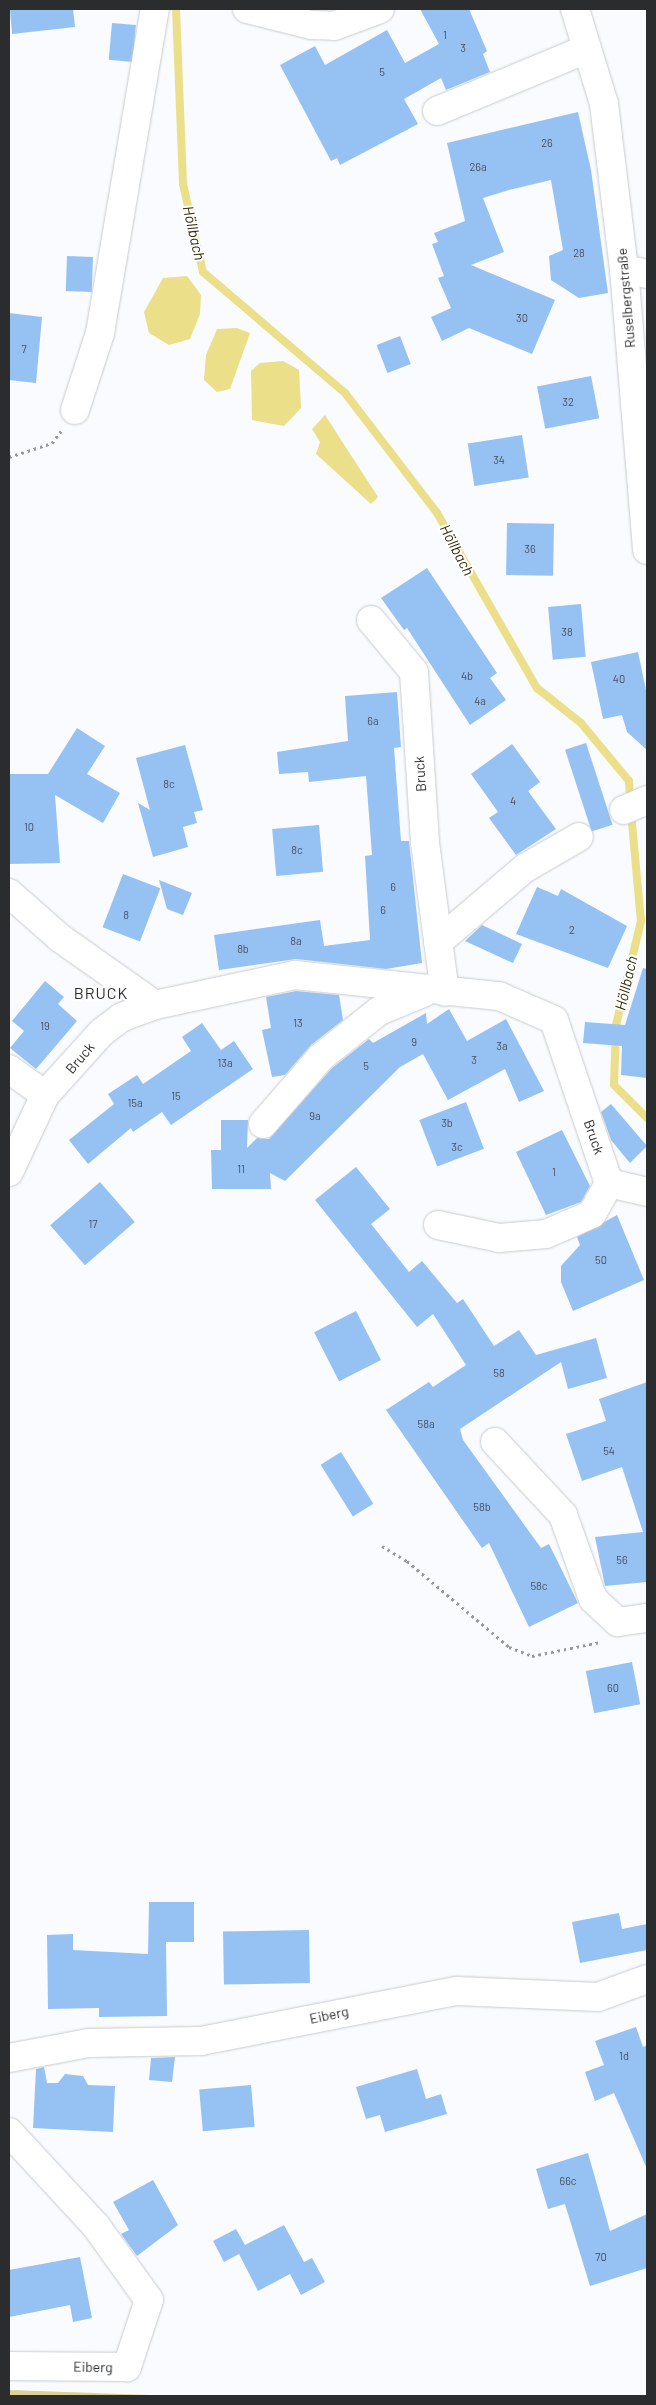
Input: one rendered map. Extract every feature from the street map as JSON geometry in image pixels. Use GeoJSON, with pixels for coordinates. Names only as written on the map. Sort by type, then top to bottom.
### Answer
{"type":"FeatureCollection","features":[{"type":"Feature","properties":{"kind":"street"},"geometry":{"type":"LineString","coordinates":[[76,410],[100,332],[155,9]]}},
{"type":"Feature","properties":{"kind":"street"},"geometry":{"type":"LineString","coordinates":[[247,9],[310,25],[334,26],[380,9]]}},
{"type":"Feature","properties":{"kind":"street","name":"Ruselbergstraße"},"geometry":{"type":"LineString","coordinates":[[575,9],[604,104],[636,271],[647,550]]}},
{"type":"Feature","properties":{"kind":"street"},"geometry":{"type":"LineString","coordinates":[[437,111],[587,49]]}},
{"type":"Feature","properties":{"kind":"street","name":"Bruck"},"geometry":{"type":"LineString","coordinates":[[371,620],[414,672],[425,842],[438,942],[436,992]]}},
{"type":"Feature","properties":{"kind":"street"},"geometry":{"type":"LineString","coordinates":[[438,942],[525,868],[579,837]]}},
{"type":"Feature","properties":{"kind":"street"},"geometry":{"type":"LineString","coordinates":[[9,893],[60,938],[155,1005]]}},
{"type":"Feature","properties":{"kind":"street","name":"Bruck"},"geometry":{"type":"LineString","coordinates":[[9,1172],[45,1095],[102,1032],[122,1016],[155,1005],[295,976],[436,992],[499,996],[554,1020],[609,1183]]}},
{"type":"Feature","properties":{"kind":"street","name":"Bruck"},"geometry":{"type":"LineString","coordinates":[[263,1124],[321,1057],[378,1011],[436,992]]}},
{"type":"Feature","properties":{"kind":"street"},"geometry":{"type":"LineString","coordinates":[[9,1069],[45,1095]]}},
{"type":"Feature","properties":{"kind":"street"},"geometry":{"type":"LineString","coordinates":[[438,1226],[499,1238],[546,1234],[592,1214],[609,1183],[647,1192]]}},
{"type":"Feature","properties":{"kind":"street"},"geometry":{"type":"LineString","coordinates":[[495,1442],[563,1515],[593,1598],[618,1622],[647,1618]]}},
{"type":"Feature","properties":{"kind":"street","name":"Eiberg"},"geometry":{"type":"LineString","coordinates":[[9,2058],[89,2043],[201,2041],[457,1991],[598,1998],[647,1979]]}},
{"type":"Feature","properties":{"kind":"street","name":"Eiberg"},"geometry":{"type":"LineString","coordinates":[[9,2132],[96,2226],[149,2300],[127,2368],[9,2366]]}},
{"type":"Feature","properties":{"kind":"path"},"geometry":{"type":"LineString","coordinates":[[9,457],[52,444],[76,410]]}},
{"type":"Feature","properties":{"kind":"path"},"geometry":{"type":"LineString","coordinates":[[382,1546],[407,1561],[509,1647],[532,1656],[603,1642],[618,1622]]}},
{"type":"Feature","properties":{"kind":"shaded area"},"geometry":{"type":"Polygon","coordinates":[[[187,276],[201,295],[200,314],[190,339],[169,345],[149,333],[144,312],[163,278],[187,276]]]}},
{"type":"Feature","properties":{"kind":"shaded area"},"geometry":{"type":"Polygon","coordinates":[[[237,328],[250,333],[230,389],[217,392],[204,380],[206,355],[217,329],[237,328]]]}},
{"type":"Feature","properties":{"kind":"shaded area"},"geometry":{"type":"Polygon","coordinates":[[[283,361],[299,370],[301,408],[284,426],[252,420],[251,371],[260,363],[283,361]]]}},
{"type":"Feature","properties":{"kind":"shaded area"},"geometry":{"type":"Polygon","coordinates":[[[325,415],[378,497],[371,504],[316,454],[320,442],[312,429],[325,415]]]}},
{"type":"Feature","properties":{"kind":"shaded area"},"geometry":{"type":"Polygon","coordinates":[[[9,2390],[179,2396],[9,2396],[9,2390]]]}},
{"type":"Feature","properties":{"kind":"building"},"geometry":{"type":"Polygon","coordinates":[[[10,9],[73,9],[75,27],[12,34],[10,9]]]}},
{"type":"Feature","properties":{"kind":"building"},"geometry":{"type":"Polygon","coordinates":[[[420,9],[469,9],[487,51],[483,54],[490,72],[446,90],[441,78],[404,99],[418,124],[340,165],[337,158],[331,161],[280,65],[315,46],[325,65],[387,30],[405,63],[439,44],[420,9]]]}},
{"type":"Feature","properties":{"kind":"building"},"geometry":{"type":"Polygon","coordinates":[[[112,23],[136,25],[133,62],[109,60],[112,23]]]}},
{"type":"Feature","properties":{"kind":"building"},"geometry":{"type":"Polygon","coordinates":[[[578,112],[591,170],[608,293],[579,298],[551,280],[549,256],[563,250],[551,180],[509,190],[483,198],[504,252],[471,265],[555,300],[532,354],[469,328],[442,341],[431,317],[451,308],[438,278],[444,276],[432,244],[438,242],[434,233],[465,221],[447,143],[578,112]]]}},
{"type":"Feature","properties":{"kind":"building"},"geometry":{"type":"Polygon","coordinates":[[[67,256],[93,257],[92,292],[66,291],[67,256]]]}},
{"type":"Feature","properties":{"kind":"building"},"geometry":{"type":"Polygon","coordinates":[[[9,313],[42,317],[36,383],[9,380],[9,313]]]}},
{"type":"Feature","properties":{"kind":"building"},"geometry":{"type":"Polygon","coordinates":[[[400,336],[411,364],[387,373],[377,345],[400,336]]]}},
{"type":"Feature","properties":{"kind":"building"},"geometry":{"type":"Polygon","coordinates":[[[591,376],[599,418],[545,429],[537,386],[591,376]]]}},
{"type":"Feature","properties":{"kind":"building"},"geometry":{"type":"Polygon","coordinates":[[[522,435],[529,477],[474,486],[468,444],[522,435]]]}},
{"type":"Feature","properties":{"kind":"building"},"geometry":{"type":"Polygon","coordinates":[[[507,523],[554,524],[553,576],[506,575],[507,523]]]}},
{"type":"Feature","properties":{"kind":"building"},"geometry":{"type":"Polygon","coordinates":[[[427,568],[497,673],[490,678],[506,700],[470,725],[407,628],[404,630],[381,598],[427,568]]]}},
{"type":"Feature","properties":{"kind":"building"},"geometry":{"type":"Polygon","coordinates":[[[581,604],[586,657],[553,660],[548,607],[581,604]]]}},
{"type":"Feature","properties":{"kind":"building"},"geometry":{"type":"Polygon","coordinates":[[[638,652],[647,695],[647,750],[627,732],[622,715],[603,719],[591,662],[638,652]]]}},
{"type":"Feature","properties":{"kind":"building"},"geometry":{"type":"Polygon","coordinates":[[[397,692],[401,747],[394,748],[401,841],[409,841],[422,963],[386,969],[296,959],[219,970],[214,935],[320,920],[324,946],[370,940],[365,856],[372,855],[366,776],[309,782],[308,772],[279,774],[277,752],[348,741],[345,696],[397,692]]]}},
{"type":"Feature","properties":{"kind":"building"},"geometry":{"type":"Polygon","coordinates":[[[77,728],[105,746],[87,774],[120,793],[103,823],[55,795],[60,863],[9,864],[9,774],[48,774],[77,728]]]}},
{"type":"Feature","properties":{"kind":"building"},"geometry":{"type":"Polygon","coordinates":[[[586,743],[613,825],[592,832],[565,750],[586,743]]]}},
{"type":"Feature","properties":{"kind":"building"},"geometry":{"type":"Polygon","coordinates":[[[512,744],[540,782],[528,791],[556,829],[516,855],[489,818],[498,812],[471,774],[512,744]]]}},
{"type":"Feature","properties":{"kind":"building"},"geometry":{"type":"Polygon","coordinates":[[[185,745],[203,810],[194,812],[197,823],[183,827],[188,847],[153,857],[138,803],[150,810],[136,758],[185,745]]]}},
{"type":"Feature","properties":{"kind":"building"},"geometry":{"type":"Polygon","coordinates":[[[319,825],[323,872],[276,876],[272,829],[319,825]]]}},
{"type":"Feature","properties":{"kind":"building"},"geometry":{"type":"Polygon","coordinates":[[[123,874],[160,888],[140,942],[103,927],[123,874]]]}},
{"type":"Feature","properties":{"kind":"building"},"geometry":{"type":"Polygon","coordinates":[[[159,880],[192,893],[183,915],[167,909],[159,880]]]}},
{"type":"Feature","properties":{"kind":"building"},"geometry":{"type":"Polygon","coordinates":[[[537,887],[558,896],[561,889],[627,926],[608,968],[516,934],[537,887]]]}},
{"type":"Feature","properties":{"kind":"building"},"geometry":{"type":"Polygon","coordinates":[[[482,925],[522,944],[513,963],[465,941],[482,925]]]}},
{"type":"Feature","properties":{"kind":"building"},"geometry":{"type":"Polygon","coordinates":[[[643,968],[647,969],[647,1078],[621,1075],[622,1046],[583,1043],[585,1022],[625,1025],[643,968]]]}},
{"type":"Feature","properties":{"kind":"building"},"geometry":{"type":"Polygon","coordinates":[[[45,981],[64,997],[58,1004],[77,1021],[36,1069],[10,1048],[24,1031],[12,1021],[45,981]]]}},
{"type":"Feature","properties":{"kind":"building"},"geometry":{"type":"Polygon","coordinates":[[[296,991],[339,995],[343,1020],[311,1045],[285,1075],[272,1077],[262,1030],[271,1028],[266,997],[296,991]]]}},
{"type":"Feature","properties":{"kind":"building"},"geometry":{"type":"Polygon","coordinates":[[[449,1009],[467,1041],[506,1019],[544,1091],[519,1102],[505,1069],[448,1100],[423,1054],[400,1067],[285,1181],[270,1173],[271,1189],[212,1189],[211,1150],[221,1150],[221,1120],[248,1120],[247,1148],[257,1138],[269,1139],[332,1068],[369,1039],[373,1043],[426,1013],[427,1024],[449,1009]]]}},
{"type":"Feature","properties":{"kind":"building"},"geometry":{"type":"Polygon","coordinates":[[[202,1023],[221,1050],[234,1041],[253,1069],[171,1125],[162,1112],[133,1132],[131,1128],[88,1164],[69,1140],[114,1104],[108,1094],[137,1075],[143,1084],[191,1051],[182,1037],[202,1023]]]}},
{"type":"Feature","properties":{"kind":"building"},"geometry":{"type":"Polygon","coordinates":[[[466,1102],[484,1149],[437,1167],[419,1120],[466,1102]]]}},
{"type":"Feature","properties":{"kind":"building"},"geometry":{"type":"Polygon","coordinates":[[[611,1104],[647,1146],[630,1163],[611,1140],[601,1112],[611,1104]]]}},
{"type":"Feature","properties":{"kind":"building"},"geometry":{"type":"Polygon","coordinates":[[[562,1130],[590,1186],[581,1202],[546,1215],[516,1152],[562,1130]]]}},
{"type":"Feature","properties":{"kind":"building"},"geometry":{"type":"Polygon","coordinates":[[[356,1167],[390,1209],[371,1224],[409,1272],[422,1261],[457,1303],[463,1299],[494,1346],[519,1330],[536,1355],[596,1338],[607,1378],[568,1389],[561,1362],[460,1429],[463,1440],[541,1548],[549,1544],[578,1603],[529,1627],[489,1543],[482,1548],[386,1410],[429,1382],[433,1387],[466,1365],[433,1314],[417,1327],[315,1200],[356,1167]]]}},
{"type":"Feature","properties":{"kind":"building"},"geometry":{"type":"Polygon","coordinates":[[[100,1182],[135,1222],[85,1265],[50,1225],[100,1182]]]}},
{"type":"Feature","properties":{"kind":"building"},"geometry":{"type":"Polygon","coordinates":[[[617,1215],[644,1280],[573,1311],[561,1282],[561,1266],[580,1245],[577,1237],[617,1215]]]}},
{"type":"Feature","properties":{"kind":"building"},"geometry":{"type":"Polygon","coordinates":[[[356,1311],[381,1360],[339,1381],[314,1332],[356,1311]]]}},
{"type":"Feature","properties":{"kind":"building"},"geometry":{"type":"Polygon","coordinates":[[[647,1382],[647,1582],[605,1586],[595,1537],[643,1532],[622,1467],[582,1481],[566,1434],[606,1421],[599,1399],[647,1382]]]}},
{"type":"Feature","properties":{"kind":"building"},"geometry":{"type":"Polygon","coordinates":[[[341,1452],[373,1504],[353,1516],[321,1465],[341,1452]]]}},
{"type":"Feature","properties":{"kind":"building"},"geometry":{"type":"Polygon","coordinates":[[[632,1662],[640,1704],[594,1713],[586,1671],[632,1662]]]}},
{"type":"Feature","properties":{"kind":"building"},"geometry":{"type":"Polygon","coordinates":[[[149,1902],[194,1902],[194,1942],[166,1942],[167,2016],[99,2017],[99,2008],[48,2009],[47,1935],[73,1934],[73,1950],[148,1954],[149,1902]]]}},
{"type":"Feature","properties":{"kind":"building"},"geometry":{"type":"Polygon","coordinates":[[[619,1913],[622,1929],[647,1924],[647,1950],[580,1963],[572,1922],[619,1913]]]}},
{"type":"Feature","properties":{"kind":"building"},"geometry":{"type":"Polygon","coordinates":[[[309,1930],[310,1983],[224,1984],[223,1932],[309,1930]]]}},
{"type":"Feature","properties":{"kind":"building"},"geometry":{"type":"Polygon","coordinates":[[[636,2027],[643,2047],[647,2045],[647,2169],[614,2093],[595,2101],[585,2072],[604,2065],[595,2041],[636,2027]]]}},
{"type":"Feature","properties":{"kind":"building"},"geometry":{"type":"Polygon","coordinates":[[[175,2057],[172,2082],[149,2080],[151,2058],[175,2057]]]}},
{"type":"Feature","properties":{"kind":"building"},"geometry":{"type":"Polygon","coordinates":[[[44,2067],[47,2083],[58,2083],[65,2074],[83,2076],[88,2085],[115,2086],[113,2132],[33,2128],[36,2069],[44,2067]]]}},
{"type":"Feature","properties":{"kind":"building"},"geometry":{"type":"Polygon","coordinates":[[[417,2069],[426,2099],[441,2094],[447,2114],[385,2132],[380,2115],[366,2119],[356,2087],[417,2069]]]}},
{"type":"Feature","properties":{"kind":"building"},"geometry":{"type":"Polygon","coordinates":[[[251,2085],[255,2127],[203,2131],[199,2090],[251,2085]]]}},
{"type":"Feature","properties":{"kind":"building"},"geometry":{"type":"Polygon","coordinates":[[[588,2153],[610,2231],[647,2214],[647,2268],[590,2286],[565,2204],[548,2209],[536,2169],[588,2153]]]}},
{"type":"Feature","properties":{"kind":"building"},"geometry":{"type":"Polygon","coordinates":[[[153,2180],[178,2225],[137,2256],[121,2234],[129,2230],[113,2202],[153,2180]]]}},
{"type":"Feature","properties":{"kind":"building"},"geometry":{"type":"Polygon","coordinates":[[[284,2225],[304,2262],[312,2258],[325,2282],[301,2295],[290,2274],[258,2291],[239,2254],[224,2262],[213,2241],[236,2229],[245,2245],[284,2225]]]}},
{"type":"Feature","properties":{"kind":"building"},"geometry":{"type":"Polygon","coordinates":[[[80,2257],[92,2318],[73,2322],[70,2305],[9,2317],[9,2270],[80,2257]]]}},
{"type":"Feature","properties":{"kind":"waterway","name":"Höllbach"},"geometry":{"type":"LineString","coordinates":[[176,9],[183,184],[203,272],[345,393],[437,513],[537,688],[581,723],[629,781],[630,801]]}},
{"type":"Feature","properties":{"kind":"waterway","name":"Höllbach"},"geometry":{"type":"LineString","coordinates":[[631,812],[641,921],[616,1025],[614,1085],[647,1118]]}},
{"type":"Feature","properties":{"kind":"district","name":"BRUCK"},"geometry":{"type":"Point","coordinates":[101,993]}}]}
